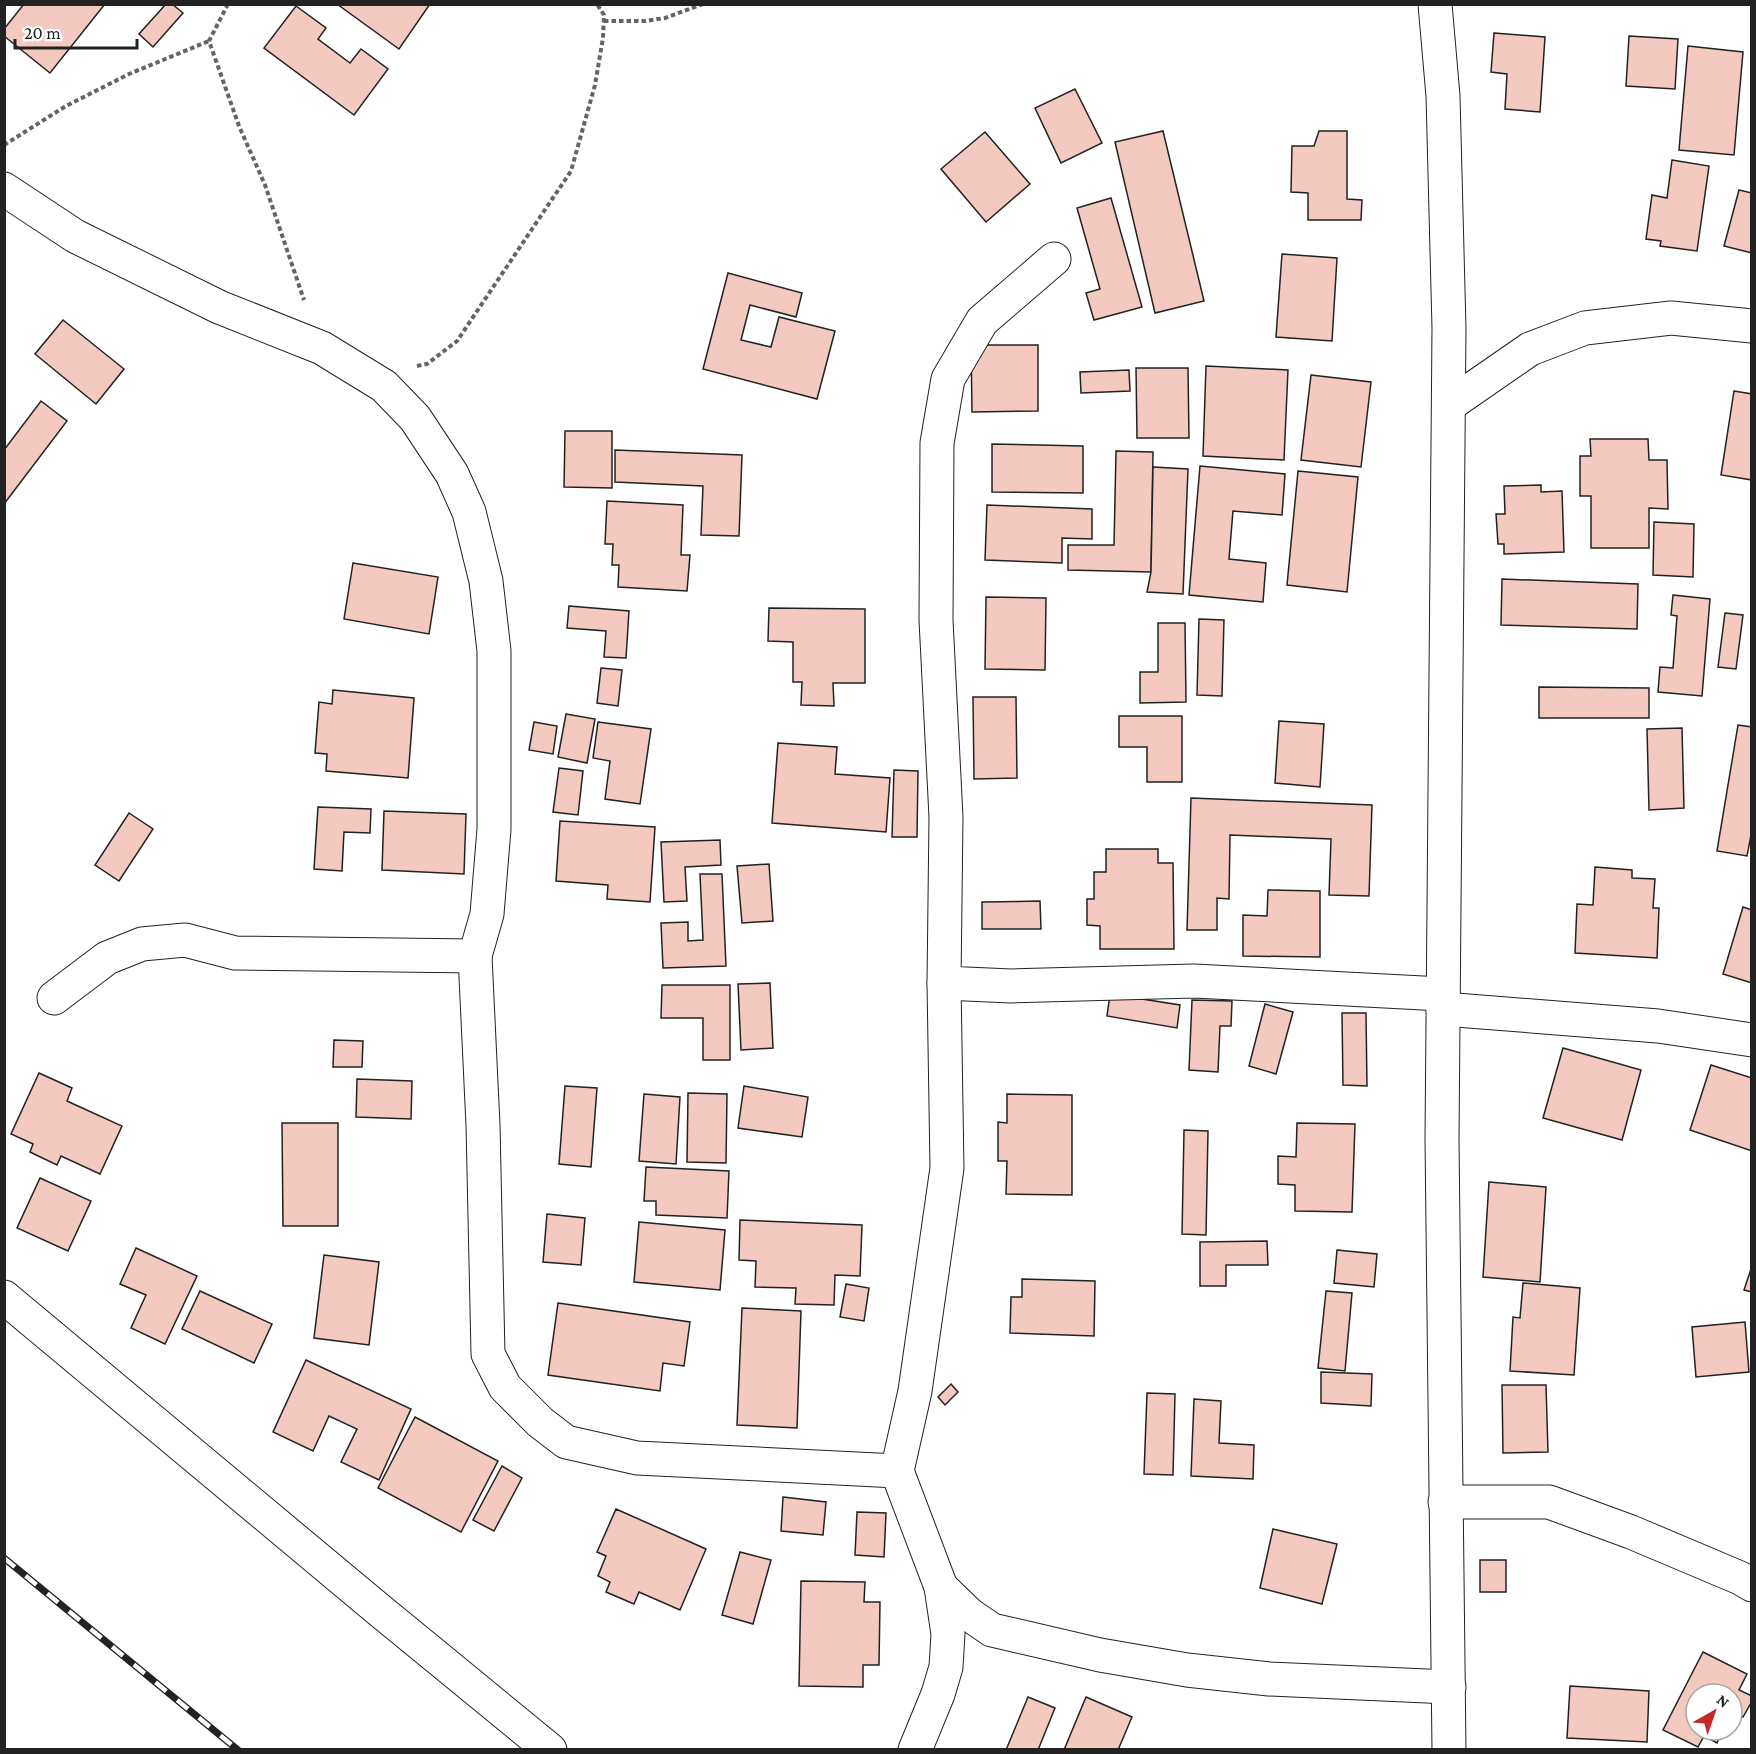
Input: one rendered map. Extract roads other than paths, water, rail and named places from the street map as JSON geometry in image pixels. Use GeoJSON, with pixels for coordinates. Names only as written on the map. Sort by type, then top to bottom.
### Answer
{"type":"FeatureCollection","features":[{"type":"Feature","properties":{"kind":"street"},"geometry":{"type":"LineString","coordinates":[[1435,4],[1443,96],[1449,328],[1442,1139],[1449,1749]]}},
{"type":"Feature","properties":{"kind":"street"},"geometry":{"type":"LineString","coordinates":[[4,189],[75,236],[219,307],[322,348],[384,386],[415,418],[452,474],[469,512],[486,581],[494,651],[494,829],[487,914],[475,956],[485,1178],[488,1354],[505,1387],[540,1422],[566,1442],[637,1458],[897,1471]]}},
{"type":"Feature","properties":{"kind":"street"},"geometry":{"type":"LineString","coordinates":[[915,1749],[938,1694],[946,1667],[948,1634],[941,1587],[897,1471],[915,1391],[947,1168],[944,983],[946,817],[936,620],[937,443],[948,379],[982,321],[1054,259]]}},
{"type":"Feature","properties":{"kind":"street"},"geometry":{"type":"LineString","coordinates":[[1449,405],[1530,349],[1585,328],[1671,318],[1752,326]]}},
{"type":"Feature","properties":{"kind":"street"},"geometry":{"type":"LineString","coordinates":[[54,998],[107,958],[142,944],[185,940],[235,953],[475,956]]}},
{"type":"Feature","properties":{"kind":"street"},"geometry":{"type":"LineString","coordinates":[[944,983],[1011,986],[1194,981],[1443,1002],[1658,1026],[1752,1040]]}},
{"type":"Feature","properties":{"kind":"street"},"geometry":{"type":"LineString","coordinates":[[4,1297],[378,1609],[550,1749]]}},
{"type":"Feature","properties":{"kind":"street"},"geometry":{"type":"LineString","coordinates":[[1445,1502],[1549,1502],[1631,1532],[1752,1585]]}},
{"type":"Feature","properties":{"kind":"street"},"geometry":{"type":"LineString","coordinates":[[941,1587],[970,1615],[992,1630],[1060,1646],[1187,1671],[1269,1679],[1449,1687]]}},
{"type":"Feature","properties":{"kind":"street"},"geometry":{"type":"LineString","coordinates":[[946,1667],[970,1645],[992,1630]]}},
{"type":"Feature","properties":{"kind":"railway"},"geometry":{"type":"LineString","coordinates":[[4,1558],[238,1750]]}}]}
